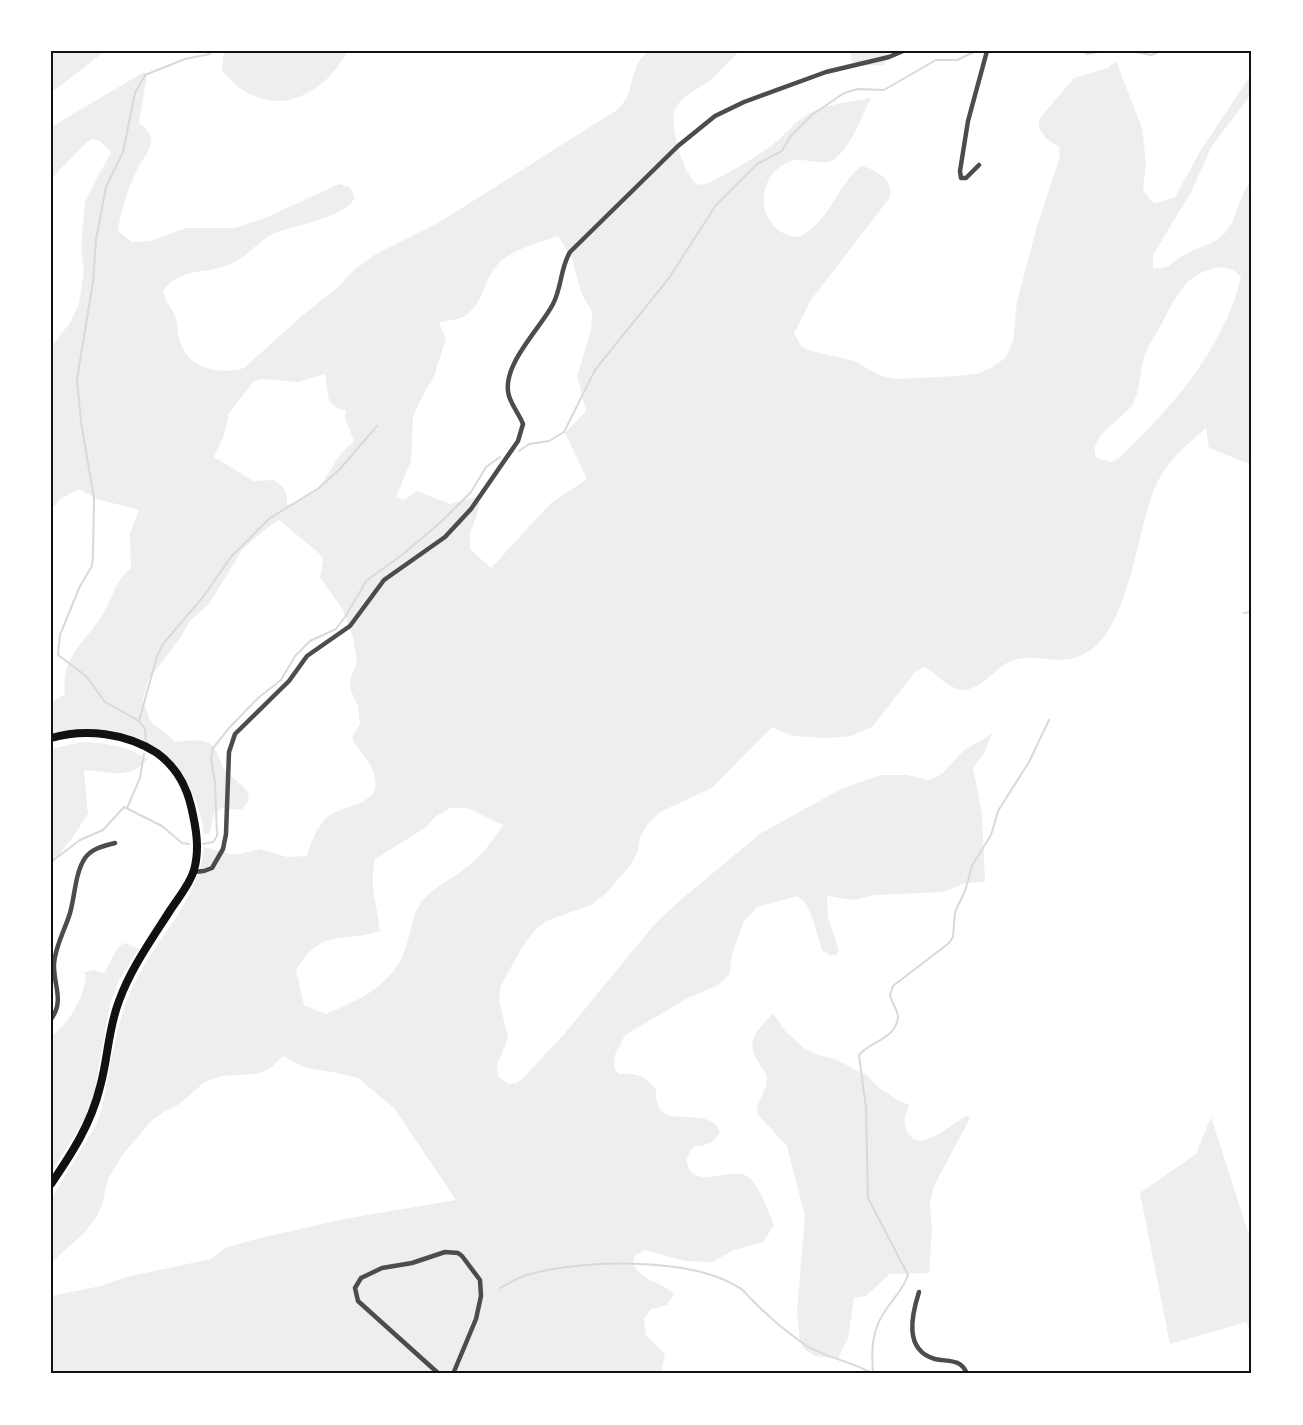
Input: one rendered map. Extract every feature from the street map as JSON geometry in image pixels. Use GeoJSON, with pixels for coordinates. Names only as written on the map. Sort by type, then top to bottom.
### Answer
{"type":"FeatureCollection","features":[{"type":"Feature","properties":{"kind":"highway"},"geometry":{"type":"LineString","coordinates":[[51,738],[68,734],[103,734],[139,743],[163,758],[174,770],[189,796],[196,829],[196,854],[193,872],[125,986],[113,1021],[95,1107],[84,1132],[51,1184]]}},
{"type":"Feature","properties":{"kind":"street"},"geometry":{"type":"LineString","coordinates":[[193,872],[204,872],[212,868],[222,849],[226,834],[229,752],[235,734],[289,681],[307,656],[350,626],[384,580],[445,537],[471,509],[518,441],[522,424],[509,395],[509,377],[523,348],[552,306],[557,293],[562,268],[570,252],[678,146],[715,116],[744,102],[826,72],[889,57],[903,51]]}},
{"type":"Feature","properties":{"kind":"street"},"geometry":{"type":"LineString","coordinates":[[979,165],[970,176],[964,179],[961,178],[960,171],[968,121],[987,51]]}},
{"type":"Feature","properties":{"kind":"street"},"geometry":{"type":"LineString","coordinates":[[51,1019],[58,1001],[54,973],[55,956],[69,916],[80,867],[85,858],[95,849],[115,843]]}},
{"type":"Feature","properties":{"kind":"street"},"geometry":{"type":"LineString","coordinates":[[439,1374],[358,1301],[355,1288],[361,1278],[382,1268],[412,1263],[445,1252],[458,1253],[466,1260],[480,1280],[482,1296],[476,1318],[453,1374]]}},
{"type":"Feature","properties":{"kind":"street"},"geometry":{"type":"LineString","coordinates":[[919,1292],[911,1324],[916,1344],[928,1356],[957,1361],[964,1367],[967,1374]]}},
{"type":"Feature","properties":{"kind":"shaded area"},"geometry":{"type":"Polygon","coordinates":[[[51,51],[105,51],[51,93],[51,51]]]}},
{"type":"Feature","properties":{"kind":"shaded area"},"geometry":{"type":"Polygon","coordinates":[[[224,51],[349,51],[330,76],[313,90],[299,97],[272,101],[246,92],[222,71],[224,51]]]}},
{"type":"Feature","properties":{"kind":"shaded area"},"geometry":{"type":"Polygon","coordinates":[[[649,51],[740,51],[713,78],[682,99],[675,109],[673,116],[675,137],[682,161],[692,179],[699,185],[711,182],[756,156],[812,112],[834,105],[871,98],[852,137],[836,158],[825,162],[796,160],[782,165],[775,171],[766,186],[764,204],[770,221],[779,231],[790,236],[799,237],[819,221],[845,184],[861,166],[879,173],[888,182],[890,193],[888,200],[811,300],[794,333],[801,346],[808,350],[854,361],[881,376],[896,379],[977,374],[993,367],[1006,357],[1013,341],[1017,302],[1036,230],[1060,156],[1059,147],[1042,133],[1039,119],[1074,78],[1108,68],[1116,61],[1142,128],[1146,163],[1143,190],[1151,201],[1157,203],[1175,197],[1201,150],[1252,73],[1252,93],[1212,146],[1191,192],[1153,255],[1153,268],[1166,267],[1184,255],[1221,237],[1233,221],[1247,186],[1252,180],[1252,465],[1209,448],[1206,428],[1172,461],[1156,485],[1149,503],[1131,575],[1114,621],[1102,639],[1088,652],[1078,657],[1060,660],[1024,658],[1014,660],[999,668],[979,685],[964,690],[951,686],[924,667],[915,672],[872,727],[851,736],[830,738],[792,736],[772,727],[712,788],[660,812],[647,825],[640,838],[638,851],[630,866],[605,894],[591,905],[546,921],[535,930],[523,946],[501,985],[499,999],[508,1038],[497,1065],[498,1076],[508,1084],[517,1083],[524,1077],[566,1032],[653,926],[677,903],[761,833],[843,788],[881,775],[907,775],[929,780],[942,774],[963,751],[993,733],[984,753],[973,768],[982,814],[985,882],[965,883],[943,892],[874,895],[853,900],[827,896],[828,917],[839,951],[836,955],[829,955],[822,950],[812,917],[806,904],[798,896],[757,907],[744,921],[733,951],[729,975],[718,985],[688,998],[625,1035],[615,1055],[614,1067],[619,1074],[636,1075],[647,1080],[656,1089],[657,1104],[662,1112],[670,1116],[702,1118],[712,1122],[720,1131],[713,1141],[695,1146],[689,1153],[687,1163],[692,1173],[705,1177],[738,1174],[750,1178],[766,1205],[774,1225],[763,1242],[734,1250],[712,1262],[685,1261],[645,1250],[635,1256],[633,1263],[642,1275],[674,1294],[667,1305],[651,1309],[644,1319],[646,1335],[665,1354],[661,1374],[51,1374],[51,1296],[101,1286],[126,1277],[211,1259],[225,1248],[256,1239],[344,1219],[456,1200],[394,1108],[359,1078],[306,1068],[283,1056],[269,1069],[256,1074],[221,1076],[205,1082],[179,1104],[151,1121],[124,1153],[108,1179],[102,1205],[95,1219],[84,1233],[54,1260],[51,1266],[51,1199],[96,1125],[101,1112],[117,1032],[127,1001],[142,969],[175,919],[194,885],[204,847],[229,854],[239,854],[260,849],[287,857],[307,856],[314,836],[326,818],[333,813],[366,800],[372,795],[375,787],[375,778],[369,762],[352,738],[360,724],[358,706],[350,689],[351,677],[357,663],[353,637],[343,610],[320,577],[323,560],[320,554],[279,520],[263,531],[242,550],[209,604],[190,621],[181,637],[148,680],[143,700],[150,721],[176,742],[202,741],[213,747],[226,771],[248,793],[247,803],[242,810],[222,808],[214,813],[210,833],[204,835],[198,808],[187,783],[172,763],[152,747],[130,736],[105,730],[78,730],[51,736],[51,703],[65,694],[64,681],[70,659],[103,614],[122,578],[131,568],[130,533],[139,510],[97,499],[79,489],[61,498],[51,510],[51,348],[71,321],[79,304],[84,270],[81,248],[85,201],[111,152],[100,141],[92,139],[51,179],[51,127],[144,72],[147,75],[139,123],[149,132],[151,141],[148,152],[138,168],[128,191],[118,231],[132,242],[150,241],[186,228],[235,228],[265,218],[339,184],[350,187],[355,198],[341,211],[275,233],[235,262],[219,268],[176,278],[163,291],[176,319],[180,341],[190,358],[206,368],[225,371],[234,370],[244,368],[303,315],[338,287],[354,270],[376,254],[438,223],[617,110],[626,99],[634,72],[643,56],[649,51]],[[558,236],[518,250],[498,264],[489,277],[476,305],[465,316],[439,323],[446,339],[434,376],[413,417],[411,461],[396,497],[404,500],[417,491],[450,504],[475,497],[480,503],[470,532],[470,549],[491,568],[551,503],[587,479],[565,433],[586,411],[577,376],[591,331],[592,312],[581,292],[572,258],[558,236]],[[1222,267],[1209,270],[1191,279],[1178,294],[1146,353],[1142,363],[1138,390],[1134,402],[1106,430],[1096,443],[1095,451],[1097,458],[1111,462],[1118,459],[1175,399],[1193,377],[1208,354],[1233,304],[1241,277],[1234,270],[1222,267]],[[325,374],[298,382],[262,379],[254,381],[229,413],[223,438],[214,457],[253,481],[274,480],[283,487],[287,496],[287,505],[312,494],[326,478],[337,459],[354,441],[345,418],[346,410],[338,409],[329,401],[325,374]],[[450,808],[435,817],[425,828],[375,859],[373,888],[380,931],[324,942],[315,947],[306,956],[296,970],[304,1005],[326,1014],[366,995],[387,978],[403,955],[415,915],[422,901],[436,888],[474,861],[503,825],[467,808],[450,808]]]}},
{"type":"Feature","properties":{"kind":"shaded area"},"geometry":{"type":"Polygon","coordinates":[[[850,51],[888,51],[884,65],[858,66],[852,61],[850,51]]]}},
{"type":"Feature","properties":{"kind":"shaded area"},"geometry":{"type":"Polygon","coordinates":[[[82,742],[116,746],[132,751],[147,759],[134,770],[126,772],[110,773],[84,770],[88,813],[75,834],[51,865],[51,749],[82,742]]]}},
{"type":"Feature","properties":{"kind":"shaded area"},"geometry":{"type":"Polygon","coordinates":[[[126,943],[139,949],[119,980],[110,1004],[94,1094],[86,1117],[51,1173],[51,1037],[75,1009],[85,983],[86,974],[82,973],[94,970],[104,973],[119,946],[126,943]]]}},
{"type":"Feature","properties":{"kind":"shaded area"},"geometry":{"type":"Polygon","coordinates":[[[773,1013],[785,1031],[805,1049],[817,1055],[835,1059],[868,1076],[879,1088],[899,1101],[910,1105],[904,1121],[907,1131],[913,1138],[919,1141],[927,1140],[967,1116],[970,1118],[933,1188],[930,1204],[932,1230],[929,1273],[890,1274],[866,1296],[854,1298],[848,1338],[838,1359],[815,1356],[805,1350],[800,1342],[797,1311],[805,1216],[787,1146],[758,1115],[757,1107],[766,1086],[767,1076],[754,1055],[752,1043],[757,1031],[773,1013]]]}},
{"type":"Feature","properties":{"kind":"shaded area"},"geometry":{"type":"Polygon","coordinates":[[[1211,1117],[1252,1244],[1252,1334],[1246,1322],[1170,1344],[1140,1193],[1196,1154],[1211,1117]]]}},
{"type":"Feature","properties":{"kind":"waterway"},"geometry":{"type":"LineString","coordinates":[[519,451],[529,444],[549,441],[564,432],[595,370],[669,278],[716,205],[757,164],[782,151],[790,137],[812,115],[844,93],[858,89],[884,90],[936,60],[957,60],[976,51]]}},
{"type":"Feature","properties":{"kind":"waterway"},"geometry":{"type":"LineString","coordinates":[[1030,51],[1046,51]]}},
{"type":"Feature","properties":{"kind":"waterway"},"geometry":{"type":"LineString","coordinates":[[1082,51],[1087,54],[1104,51]]}},
{"type":"Feature","properties":{"kind":"waterway"},"geometry":{"type":"LineString","coordinates":[[1131,51],[1151,55],[1161,51]]}},
{"type":"Feature","properties":{"kind":"waterway"},"geometry":{"type":"LineString","coordinates":[[146,741],[145,729],[139,721],[105,702],[86,676],[58,655],[60,635],[80,586],[92,566],[93,556],[94,498],[81,422],[77,379],[93,282],[96,240],[106,187],[123,152],[135,93],[145,75],[185,59],[210,54]]}},
{"type":"Feature","properties":{"kind":"waterway"},"geometry":{"type":"LineString","coordinates":[[139,721],[157,656],[163,644],[203,597],[231,557],[270,518],[319,488],[339,470],[377,426]]}},
{"type":"Feature","properties":{"kind":"waterway"},"geometry":{"type":"LineString","coordinates":[[203,844],[213,842],[217,836],[215,783],[211,758],[213,748],[258,698],[281,680],[295,656],[310,641],[336,629],[367,580],[402,555],[442,521],[471,492],[486,467],[500,457]]}},
{"type":"Feature","properties":{"kind":"waterway"},"geometry":{"type":"LineString","coordinates":[[1244,613],[1252,612]]}},
{"type":"Feature","properties":{"kind":"waterway"},"geometry":{"type":"LineString","coordinates":[[873,1374],[872,1354],[876,1329],[884,1312],[903,1287],[908,1275],[868,1198],[866,1108],[859,1055],[869,1046],[888,1035],[896,1024],[898,1014],[890,995],[893,986],[949,943],[953,937],[955,912],[965,891],[972,866],[991,835],[998,811],[1029,762],[1049,720]]}},
{"type":"Feature","properties":{"kind":"waterway"},"geometry":{"type":"LineString","coordinates":[[127,808],[140,778],[144,754]]}},
{"type":"Feature","properties":{"kind":"waterway"},"geometry":{"type":"LineString","coordinates":[[51,862],[80,840],[103,830],[124,807],[162,826],[182,843],[189,844]]}},
{"type":"Feature","properties":{"kind":"waterway"},"geometry":{"type":"LineString","coordinates":[[500,1288],[527,1275],[576,1266],[635,1264],[693,1270],[718,1277],[740,1288],[765,1313],[807,1346],[873,1374]]}}]}
